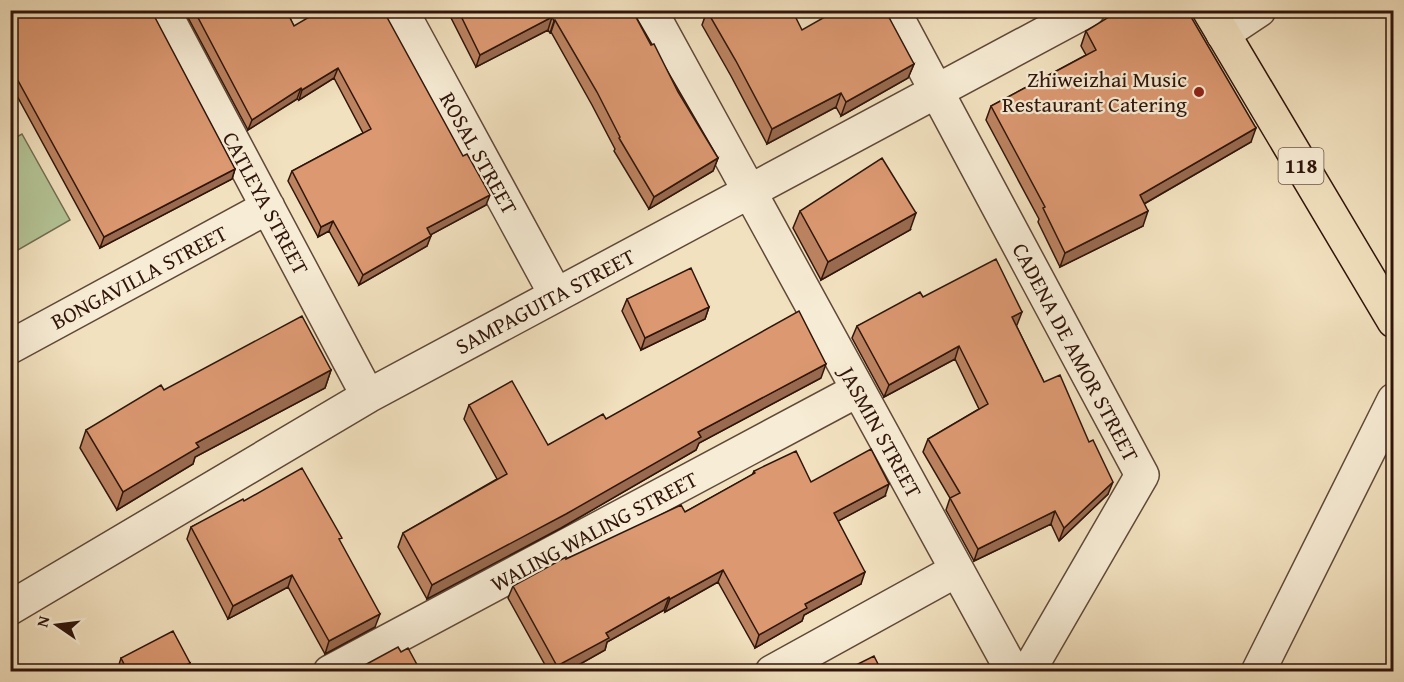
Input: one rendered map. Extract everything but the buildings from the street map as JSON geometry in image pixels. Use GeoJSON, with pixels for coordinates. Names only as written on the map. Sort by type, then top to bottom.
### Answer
{"type":"FeatureCollection","features":[{"type":"Feature","properties":{"kind":"main road","name":"118"},"geometry":{"type":"LineString","coordinates":[[1216,22],[1394,321]]}},
{"type":"Feature","properties":{"kind":"street","name":"CATLEYA STREET"},"geometry":{"type":"LineString","coordinates":[[163,10],[368,396]]}},
{"type":"Feature","properties":{"kind":"street","name":"ROSAL STREET"},"geometry":{"type":"LineString","coordinates":[[401,10],[556,296]]}},
{"type":"Feature","properties":{"kind":"street","name":"JASMIN STREET"},"geometry":{"type":"LineString","coordinates":[[650,10],[1013,672]]}},
{"type":"Feature","properties":{"kind":"street"},"geometry":{"type":"LineString","coordinates":[[894,10],[938,92]]}},
{"type":"Feature","properties":{"kind":"street","name":"SAMPAGUITA STREET"},"geometry":{"type":"LineString","coordinates":[[10,608],[368,396],[1088,10]]}},
{"type":"Feature","properties":{"kind":"street"},"geometry":{"type":"LineString","coordinates":[[1216,22],[1259,10]]}},
{"type":"Feature","properties":{"kind":"street","name":"CADENA DE AMOR STREET"},"geometry":{"type":"LineString","coordinates":[[938,92],[1142,475],[1028,672]]}},
{"type":"Feature","properties":{"kind":"street","name":"BONGAVILLA STREET"},"geometry":{"type":"LineString","coordinates":[[10,347],[268,207]]}},
{"type":"Feature","properties":{"kind":"street","name":"WALING WALING STREET"},"geometry":{"type":"LineString","coordinates":[[330,672],[858,390]]}},
{"type":"Feature","properties":{"kind":"street"},"geometry":{"type":"LineString","coordinates":[[1258,672],[1394,400]]}},
{"type":"Feature","properties":{"kind":"street"},"geometry":{"type":"LineString","coordinates":[[772,672],[957,570]]}},
{"type":"Feature","properties":{"kind":"green space"},"geometry":{"type":"Polygon","coordinates":[[[22,134],[70,220],[11,254],[11,140],[22,134]]]}},
{"type":"Feature","properties":{"kind":"place","name":"Zhiweizhai Music Restaurant Catering"},"geometry":{"type":"Point","coordinates":[1199,92]}}]}
